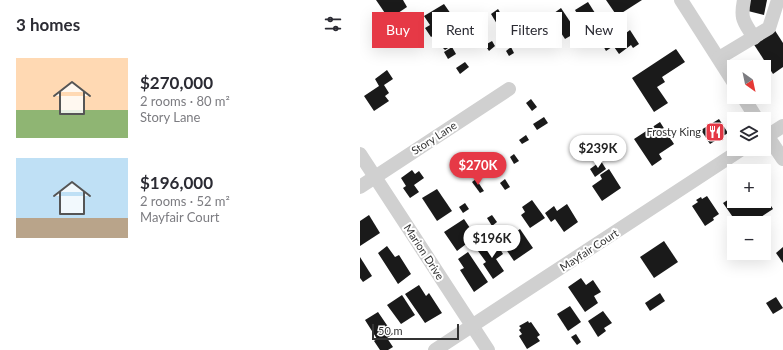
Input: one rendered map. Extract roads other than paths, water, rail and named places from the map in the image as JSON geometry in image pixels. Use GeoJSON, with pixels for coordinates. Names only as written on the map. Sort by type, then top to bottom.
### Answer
{"type":"FeatureCollection","features":[{"type":"Feature","properties":{"kind":"street"},"geometry":{"type":"LineString","coordinates":[[681,0],[727,71]]}},
{"type":"Feature","properties":{"kind":"street"},"geometry":{"type":"LineString","coordinates":[[744,0],[741,12],[742,17],[754,38]]}},
{"type":"Feature","properties":{"kind":"street"},"geometry":{"type":"LineString","coordinates":[[719,58],[769,28],[778,0]]}},
{"type":"Feature","properties":{"kind":"street","name":"Story Lane"},"geometry":{"type":"LineString","coordinates":[[360,187],[509,89]]}},
{"type":"Feature","properties":{"kind":"street"},"geometry":{"type":"LineString","coordinates":[[771,132],[783,126]]}},
{"type":"Feature","properties":{"kind":"street"},"geometry":{"type":"LineString","coordinates":[[771,143],[783,159]]}},
{"type":"Feature","properties":{"kind":"street","name":"Marion Drive"},"geometry":{"type":"LineString","coordinates":[[360,154],[488,350]]}},
{"type":"Feature","properties":{"kind":"street","name":"Mayfair Court"},"geometry":{"type":"LineString","coordinates":[[436,350],[731,156]]}},
{"type":"Feature","properties":{"kind":"place","name":"Frosty King"},"geometry":{"type":"Point","coordinates":[715,132]}}]}
